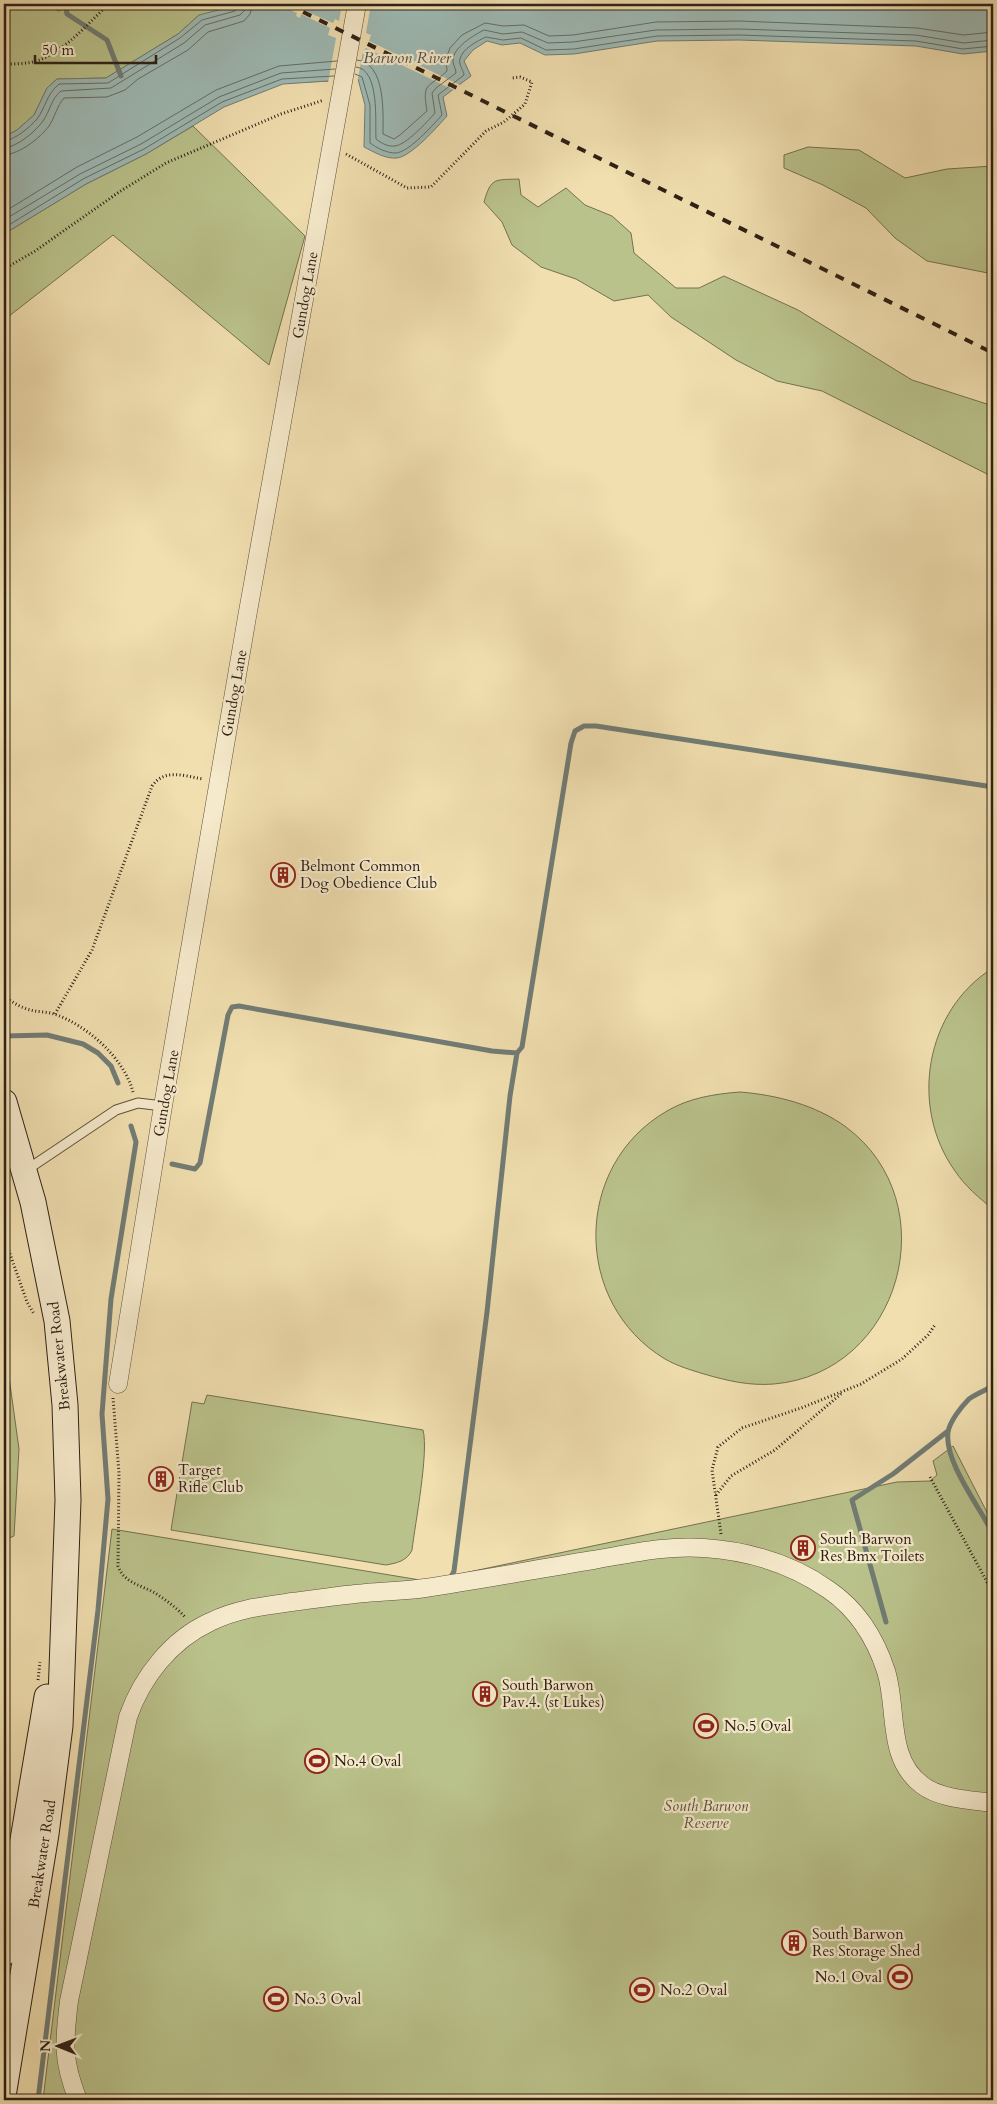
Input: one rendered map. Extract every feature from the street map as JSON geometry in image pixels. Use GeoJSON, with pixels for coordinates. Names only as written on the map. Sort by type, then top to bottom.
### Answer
{"type":"FeatureCollection","features":[{"type":"Feature","properties":{"kind":"main road","name":"Breakwater Road"},"geometry":{"type":"LineString","coordinates":[[4,1102],[25,1171],[43,1244],[57,1321],[66,1404],[68,1500],[62,1693],[57,1752],[6,2090]]}},
{"type":"Feature","properties":{"kind":"main road","name":"Breakwater Road"},"geometry":{"type":"LineString","coordinates":[[4,1953],[63,1616]]}},
{"type":"Feature","properties":{"kind":"street","name":"Gundog Lane"},"geometry":{"type":"LineString","coordinates":[[118,1384],[163,1106],[247,617],[332,147],[334,97],[357,4]]}},
{"type":"Feature","properties":{"kind":"street"},"geometry":{"type":"LineString","coordinates":[[78,2100],[69,2079],[64,2046],[69,2000],[124,1732],[137,1694],[149,1675],[172,1649],[197,1629],[230,1613],[272,1605],[364,1593],[422,1589],[650,1550],[702,1548],[745,1553],[788,1566],[829,1590],[854,1610],[874,1642],[887,1673],[896,1741],[905,1768],[922,1786],[946,1795],[993,1803]]}},
{"type":"Feature","properties":{"kind":"lane"},"geometry":{"type":"LineString","coordinates":[[25,1171],[108,1114],[136,1103],[163,1106]]}},
{"type":"Feature","properties":{"kind":"path"},"geometry":{"type":"LineString","coordinates":[[4,64],[18,64],[42,59],[68,42],[109,4]]}},
{"type":"Feature","properties":{"kind":"path"},"geometry":{"type":"LineString","coordinates":[[332,147],[370,166],[407,188],[432,187],[486,131],[504,122],[525,104],[532,82],[520,77],[512,78]]}},
{"type":"Feature","properties":{"kind":"path"},"geometry":{"type":"LineString","coordinates":[[4,269],[35,251],[119,192],[166,164],[281,114],[334,97]]}},
{"type":"Feature","properties":{"kind":"path"},"geometry":{"type":"LineString","coordinates":[[55,1014],[88,960],[145,805],[156,782],[160,777],[169,774],[219,782]]}},
{"type":"Feature","properties":{"kind":"path"},"geometry":{"type":"LineString","coordinates":[[4,996],[25,1008],[55,1014],[87,1033],[113,1055],[130,1082],[136,1103]]}},
{"type":"Feature","properties":{"kind":"path"},"geometry":{"type":"LineString","coordinates":[[4,1236],[27,1302],[38,1321]]}},
{"type":"Feature","properties":{"kind":"path"},"geometry":{"type":"LineString","coordinates":[[719,1550],[721,1532],[712,1470],[718,1447],[742,1428],[801,1408],[861,1384],[902,1359],[928,1335],[935,1325]]}},
{"type":"Feature","properties":{"kind":"path"},"geometry":{"type":"LineString","coordinates":[[118,1384],[115,1384],[113,1397],[119,1473],[118,1566],[121,1574],[128,1580],[171,1604],[197,1629]]}},
{"type":"Feature","properties":{"kind":"path"},"geometry":{"type":"LineString","coordinates":[[716,1496],[730,1476],[775,1450],[845,1390]]}},
{"type":"Feature","properties":{"kind":"path"},"geometry":{"type":"LineString","coordinates":[[930,1477],[987,1582],[993,1586]]}},
{"type":"Feature","properties":{"kind":"path"},"geometry":{"type":"LineString","coordinates":[[37,1684],[41,1654]]}},
{"type":"Feature","properties":{"kind":"green space"},"geometry":{"type":"Polygon","coordinates":[[[4,4],[43,4],[59,11],[72,4],[224,4],[229,7],[242,4],[328,81],[307,82],[199,15],[178,34],[106,78],[57,79],[47,88],[34,115],[17,130],[4,137],[4,4]]]}},
{"type":"Feature","properties":{"kind":"green space"},"geometry":{"type":"Polygon","coordinates":[[[193,126],[305,236],[269,365],[113,235],[4,320],[4,234],[86,184],[146,154],[193,126]]]}},
{"type":"Feature","properties":{"kind":"green space"},"geometry":{"type":"Polygon","coordinates":[[[808,147],[859,150],[905,178],[947,169],[993,166],[993,272],[988,273],[927,261],[895,238],[866,208],[823,185],[784,168],[784,155],[808,147]]]}},
{"type":"Feature","properties":{"kind":"green space"},"geometry":{"type":"Polygon","coordinates":[[[519,179],[521,195],[538,207],[566,188],[585,205],[612,216],[631,233],[634,253],[676,288],[699,288],[724,276],[798,310],[912,380],[993,406],[993,477],[822,391],[777,381],[736,360],[671,317],[648,295],[614,301],[576,279],[541,267],[512,245],[502,222],[484,202],[489,188],[495,182],[519,179]]]}},
{"type":"Feature","properties":{"kind":"green space"},"geometry":{"type":"Polygon","coordinates":[[[993,968],[993,1209],[963,1182],[941,1146],[932,1118],[929,1090],[931,1061],[939,1034],[952,1008],[970,986],[993,968]]]}},
{"type":"Feature","properties":{"kind":"green space"},"geometry":{"type":"Polygon","coordinates":[[[740,1092],[796,1102],[834,1119],[846,1127],[877,1159],[896,1198],[902,1239],[896,1280],[879,1318],[853,1350],[818,1373],[774,1384],[748,1384],[722,1379],[684,1368],[665,1359],[635,1334],[613,1304],[600,1270],[596,1234],[601,1198],[614,1165],[636,1135],[667,1111],[684,1103],[711,1095],[740,1092]]]}},
{"type":"Feature","properties":{"kind":"green space"},"geometry":{"type":"Polygon","coordinates":[[[4,1341],[19,1449],[14,1536],[4,1540],[4,1341]]]}},
{"type":"Feature","properties":{"kind":"green space"},"geometry":{"type":"Polygon","coordinates":[[[207,1395],[423,1430],[423,1471],[410,1554],[401,1561],[386,1565],[171,1530],[192,1402],[204,1404],[207,1395]]]}},
{"type":"Feature","properties":{"kind":"green space","name":"South Barwon Reserve"},"geometry":{"type":"Polygon","coordinates":[[[953,1446],[993,1524],[993,2100],[43,2100],[112,1529],[426,1581],[897,1482],[930,1481],[937,1475],[933,1461],[953,1446]]]}},
{"type":"Feature","properties":{"kind":"water","name":"Barwon River"},"geometry":{"type":"Polygon","coordinates":[[[242,4],[993,4],[993,51],[963,54],[916,46],[739,40],[657,41],[574,54],[545,55],[520,43],[502,45],[487,41],[473,50],[464,61],[471,76],[443,97],[447,116],[424,140],[403,156],[397,158],[388,157],[364,147],[365,105],[358,79],[283,84],[224,107],[146,154],[86,184],[4,234],[4,137],[17,130],[34,115],[47,88],[57,79],[106,78],[178,34],[199,15],[242,4]]]}},
{"type":"Feature","properties":{"kind":"pier"},"geometry":{"type":"Polygon","coordinates":[[[278,4],[300,6],[304,8],[303,10],[333,23],[335,19],[339,21],[342,4],[371,4],[366,33],[371,35],[369,41],[462,86],[456,91],[366,48],[363,51],[357,84],[356,81],[328,83],[336,38],[328,35],[330,28],[301,14],[300,18],[296,16],[297,13],[278,4]]]}},
{"type":"Feature","properties":{"kind":"waterway"},"geometry":{"type":"LineString","coordinates":[[65,4],[67,14],[107,40],[121,76]]}},
{"type":"Feature","properties":{"kind":"waterway"},"geometry":{"type":"LineString","coordinates":[[172,1164],[195,1169],[200,1163],[228,1015],[232,1007],[239,1006],[492,1051],[517,1053],[522,1047],[571,743],[575,731],[584,726],[596,726],[993,787]]}},
{"type":"Feature","properties":{"kind":"waterway"},"geometry":{"type":"LineString","coordinates":[[4,1036],[47,1035],[83,1044],[98,1053],[111,1066],[118,1083]]}},
{"type":"Feature","properties":{"kind":"waterway"},"geometry":{"type":"LineString","coordinates":[[451,1577],[454,1571],[487,1312],[510,1096],[517,1053]]}},
{"type":"Feature","properties":{"kind":"waterway"},"geometry":{"type":"LineString","coordinates":[[38,2100],[98,1610],[108,1499],[102,1414],[111,1299],[136,1142],[131,1126]]}},
{"type":"Feature","properties":{"kind":"waterway"},"geometry":{"type":"LineString","coordinates":[[993,1386],[969,1399],[956,1414],[948,1432],[948,1444],[957,1470],[993,1534]]}},
{"type":"Feature","properties":{"kind":"waterway"},"geometry":{"type":"LineString","coordinates":[[886,1622],[852,1500],[893,1474],[948,1431]]}},
{"type":"Feature","properties":{"kind":"railway"},"geometry":{"type":"LineString","coordinates":[[287,4],[993,353]]}},
{"type":"Feature","properties":{"kind":"place","name":"Belmont Common Dog Obedience Club"},"geometry":{"type":"Point","coordinates":[283,875]}},
{"type":"Feature","properties":{"kind":"place","name":"Target Rifle Club"},"geometry":{"type":"Point","coordinates":[161,1479]}},
{"type":"Feature","properties":{"kind":"place","name":"South Barwon Res Bmx Toilets"},"geometry":{"type":"Point","coordinates":[803,1548]}},
{"type":"Feature","properties":{"kind":"place","name":"South Barwon Pav.4. (st Lukes)"},"geometry":{"type":"Point","coordinates":[485,1694]}},
{"type":"Feature","properties":{"kind":"place","name":"No.5 Oval"},"geometry":{"type":"Point","coordinates":[706,1726]}},
{"type":"Feature","properties":{"kind":"place","name":"No.4 Oval"},"geometry":{"type":"Point","coordinates":[317,1761]}},
{"type":"Feature","properties":{"kind":"place","name":"South Barwon Res Storage Shed"},"geometry":{"type":"Point","coordinates":[794,1943]}},
{"type":"Feature","properties":{"kind":"place","name":"No.1 Oval"},"geometry":{"type":"Point","coordinates":[900,1977]}},
{"type":"Feature","properties":{"kind":"place","name":"No.2 Oval"},"geometry":{"type":"Point","coordinates":[642,1990]}},
{"type":"Feature","properties":{"kind":"place","name":"No.3 Oval"},"geometry":{"type":"Point","coordinates":[276,1999]}}]}
